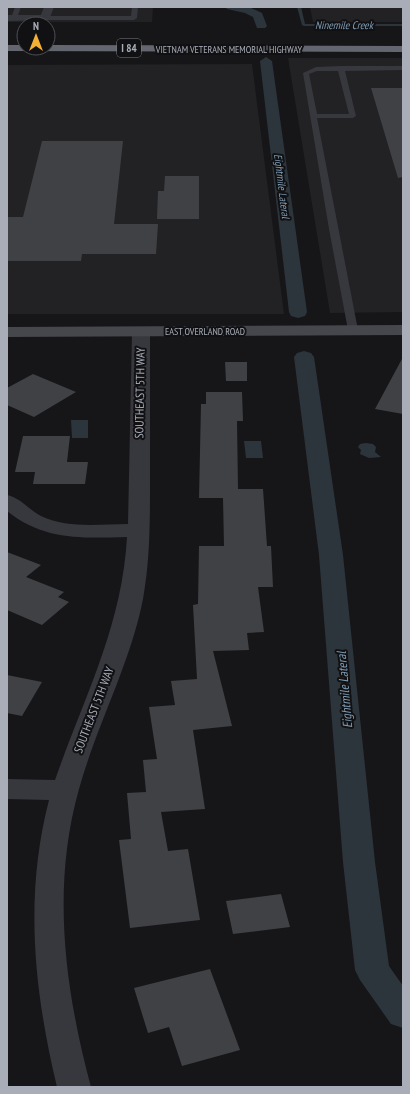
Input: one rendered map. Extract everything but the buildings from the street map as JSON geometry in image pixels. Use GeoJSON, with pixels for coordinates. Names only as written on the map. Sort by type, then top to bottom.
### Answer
{"type":"FeatureCollection","features":[{"type":"Feature","properties":{"kind":"highway","name":"VIETNAM VETERANS MEMORIAL HIGHWAY"},"geometry":{"type":"LineString","coordinates":[[56,38],[149,37]]}},
{"type":"Feature","properties":{"kind":"highway","name":"VIETNAM VETERANS MEMORIAL HIGHWAY"},"geometry":{"type":"LineString","coordinates":[[7,48],[403,49]]}},
{"type":"Feature","properties":{"kind":"highway"},"geometry":{"type":"LineString","coordinates":[[7,54],[252,49]]}},
{"type":"Feature","properties":{"kind":"main road","name":"EAST OVERLAND ROAD"},"geometry":{"type":"LineString","coordinates":[[7,332],[403,330]]}},
{"type":"Feature","properties":{"kind":"street","name":"SOUTHEAST 5TH WAY"},"geometry":{"type":"LineString","coordinates":[[74,1087],[65,1055],[52,988],[48,926],[50,868],[65,790],[81,742],[107,678],[127,615],[134,582],[139,530],[141,332]]}},
{"type":"Feature","properties":{"kind":"street"},"geometry":{"type":"LineString","coordinates":[[7,501],[35,520],[52,527],[71,530],[139,530]]}},
{"type":"Feature","properties":{"kind":"street"},"geometry":{"type":"LineString","coordinates":[[7,789],[65,790]]}},
{"type":"Feature","properties":{"kind":"lane"},"geometry":{"type":"LineString","coordinates":[[10,18],[18,7]]}},
{"type":"Feature","properties":{"kind":"lane"},"geometry":{"type":"LineString","coordinates":[[56,18],[134,18],[135,7]]}},
{"type":"Feature","properties":{"kind":"lane"},"geometry":{"type":"LineString","coordinates":[[313,116],[353,116],[341,68]]}},
{"type":"Feature","properties":{"kind":"lane"},"geometry":{"type":"LineString","coordinates":[[353,330],[332,229],[306,73],[316,69],[403,68]]}},
{"type":"Feature","properties":{"kind":"shaded area"},"geometry":{"type":"Polygon","coordinates":[[[7,7],[153,7],[152,22],[56,22],[56,16],[16,16],[16,22],[7,22],[7,7]]]}},
{"type":"Feature","properties":{"kind":"shaded area"},"geometry":{"type":"Polygon","coordinates":[[[310,7],[403,7],[403,22],[313,22],[310,7]]]}},
{"type":"Feature","properties":{"kind":"shaded area"},"geometry":{"type":"Polygon","coordinates":[[[288,58],[403,58],[403,312],[330,313],[288,58]]]}},
{"type":"Feature","properties":{"kind":"shaded area"},"geometry":{"type":"Polygon","coordinates":[[[252,64],[284,314],[7,314],[7,65],[252,64]]]}},
{"type":"Feature","properties":{"kind":"shaded area"},"geometry":{"type":"Polygon","coordinates":[[[71,420],[88,420],[88,438],[72,438],[71,420]]]}},
{"type":"Feature","properties":{"kind":"shaded area"},"geometry":{"type":"Polygon","coordinates":[[[244,441],[261,441],[263,458],[246,458],[244,441]]]}},
{"type":"Feature","properties":{"kind":"shaded area"},"geometry":{"type":"Polygon","coordinates":[[[360,444],[373,444],[376,447],[375,452],[381,457],[369,458],[360,454],[361,450],[358,447],[360,444]]]}},
{"type":"Feature","properties":{"kind":"waterway","name":"Eightmile Lateral"},"geometry":{"type":"LineString","coordinates":[[231,7],[248,10],[258,15],[261,26]]}},
{"type":"Feature","properties":{"kind":"waterway","name":"Ninemile Creek"},"geometry":{"type":"LineString","coordinates":[[299,7],[304,25],[403,25]]}},
{"type":"Feature","properties":{"kind":"waterway","name":"Eightmile Lateral"},"geometry":{"type":"LineString","coordinates":[[266,61],[298,312]]}},
{"type":"Feature","properties":{"kind":"waterway","name":"Eightmile Lateral"},"geometry":{"type":"LineString","coordinates":[[304,357],[331,555],[359,862],[372,970],[403,1013]]}}]}
